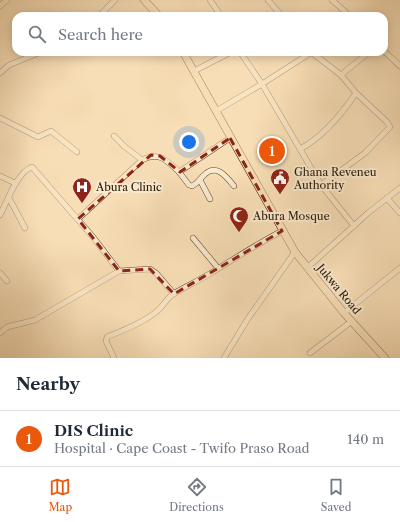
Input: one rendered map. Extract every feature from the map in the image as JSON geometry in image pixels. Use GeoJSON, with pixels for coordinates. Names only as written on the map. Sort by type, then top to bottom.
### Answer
{"type":"FeatureCollection","features":[{"type":"Feature","properties":{"kind":"main road"},"geometry":{"type":"LineString","coordinates":[[144,0],[155,12]]}},
{"type":"Feature","properties":{"kind":"main road","name":"Jukwa Road"},"geometry":{"type":"LineString","coordinates":[[185,56],[295,252],[344,313],[385,358]]}},
{"type":"Feature","properties":{"kind":"street"},"geometry":{"type":"LineString","coordinates":[[1,4],[7,0]]}},
{"type":"Feature","properties":{"kind":"street"},"geometry":{"type":"LineString","coordinates":[[103,12],[115,0]]}},
{"type":"Feature","properties":{"kind":"street"},"geometry":{"type":"LineString","coordinates":[[210,0],[218,12]]}},
{"type":"Feature","properties":{"kind":"street"},"geometry":{"type":"LineString","coordinates":[[268,0],[278,12]]}},
{"type":"Feature","properties":{"kind":"street"},"geometry":{"type":"LineString","coordinates":[[332,0],[346,12]]}},
{"type":"Feature","properties":{"kind":"street"},"geometry":{"type":"LineString","coordinates":[[388,55],[400,66]]}},
{"type":"Feature","properties":{"kind":"street"},"geometry":{"type":"LineString","coordinates":[[0,73],[9,66],[32,56]]}},
{"type":"Feature","properties":{"kind":"street"},"geometry":{"type":"LineString","coordinates":[[194,71],[222,56]]}},
{"type":"Feature","properties":{"kind":"street"},"geometry":{"type":"LineString","coordinates":[[243,56],[262,84],[321,185],[354,226]]}},
{"type":"Feature","properties":{"kind":"street"},"geometry":{"type":"LineString","coordinates":[[216,111],[306,56]]}},
{"type":"Feature","properties":{"kind":"street"},"geometry":{"type":"LineString","coordinates":[[317,56],[341,75],[356,93],[387,122],[390,127],[365,153],[321,185]]}},
{"type":"Feature","properties":{"kind":"street"},"geometry":{"type":"LineString","coordinates":[[341,75],[364,56]]}},
{"type":"Feature","properties":{"kind":"street"},"geometry":{"type":"LineString","coordinates":[[300,149],[316,140],[330,126],[356,93]]}},
{"type":"Feature","properties":{"kind":"street"},"geometry":{"type":"LineString","coordinates":[[0,118],[38,137],[51,131],[77,152]]}},
{"type":"Feature","properties":{"kind":"street"},"geometry":{"type":"LineString","coordinates":[[114,136],[142,160]]}},
{"type":"Feature","properties":{"kind":"street"},"geometry":{"type":"LineString","coordinates":[[179,172],[230,138]]}},
{"type":"Feature","properties":{"kind":"street"},"geometry":{"type":"LineString","coordinates":[[78,219],[142,160],[151,155],[160,156],[179,172],[189,185],[192,186],[209,171],[216,170],[224,174],[234,186]]}},
{"type":"Feature","properties":{"kind":"street"},"geometry":{"type":"LineString","coordinates":[[0,215],[15,183],[30,168],[35,168],[119,271]]}},
{"type":"Feature","properties":{"kind":"street"},"geometry":{"type":"LineString","coordinates":[[0,176],[15,183]]}},
{"type":"Feature","properties":{"kind":"street"},"geometry":{"type":"LineString","coordinates":[[200,180],[210,199]]}},
{"type":"Feature","properties":{"kind":"street"},"geometry":{"type":"LineString","coordinates":[[307,268],[400,188]]}},
{"type":"Feature","properties":{"kind":"street"},"geometry":{"type":"LineString","coordinates":[[9,198],[26,228]]}},
{"type":"Feature","properties":{"kind":"street"},"geometry":{"type":"LineString","coordinates":[[387,198],[400,213]]}},
{"type":"Feature","properties":{"kind":"street"},"geometry":{"type":"LineString","coordinates":[[114,358],[106,341],[107,337],[120,332],[151,315],[162,307],[174,294],[248,248],[282,231]]}},
{"type":"Feature","properties":{"kind":"street"},"geometry":{"type":"LineString","coordinates":[[193,238],[218,268]]}},
{"type":"Feature","properties":{"kind":"street"},"geometry":{"type":"LineString","coordinates":[[224,358],[246,320],[295,252]]}},
{"type":"Feature","properties":{"kind":"street"},"geometry":{"type":"LineString","coordinates":[[344,313],[400,268]]}},
{"type":"Feature","properties":{"kind":"street"},"geometry":{"type":"LineString","coordinates":[[0,333],[7,327],[35,320],[119,271],[153,271],[174,294]]}},
{"type":"Feature","properties":{"kind":"street"},"geometry":{"type":"LineString","coordinates":[[0,272],[7,281]]}},
{"type":"Feature","properties":{"kind":"street"},"geometry":{"type":"LineString","coordinates":[[310,353],[352,321]]}},
{"type":"Feature","properties":{"kind":"highlighted area"},"geometry":{"type":"Polygon","coordinates":[[[230,138],[282,231],[174,294],[150,269],[119,271],[78,219],[151,155],[160,156],[180,172],[230,138]]]}},
{"type":"Feature","properties":{"kind":"place","name":"DIS Clinic"},"geometry":{"type":"Point","coordinates":[272,151]}},
{"type":"Feature","properties":{"kind":"place","name":"Ghana Reveneu Authority"},"geometry":{"type":"Point","coordinates":[280,195]}},
{"type":"Feature","properties":{"kind":"place","name":"Abura Clinic"},"geometry":{"type":"Point","coordinates":[82,204]}},
{"type":"Feature","properties":{"kind":"place","name":"Abura Mosque"},"geometry":{"type":"Point","coordinates":[239,233]}}]}
